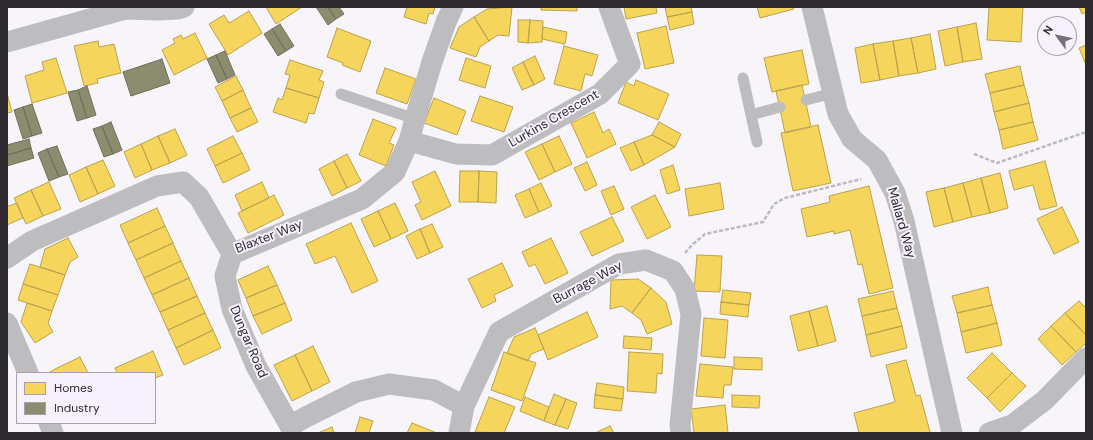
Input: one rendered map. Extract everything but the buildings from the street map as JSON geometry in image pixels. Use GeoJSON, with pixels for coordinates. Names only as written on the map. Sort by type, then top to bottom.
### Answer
{"type":"FeatureCollection","features":[{"type":"Feature","properties":{"kind":"street"},"geometry":{"type":"LineString","coordinates":[[7,42],[126,9],[158,10],[178,9],[184,7]]}},
{"type":"Feature","properties":{"kind":"street","name":"Blaxter Way"},"geometry":{"type":"LineString","coordinates":[[7,258],[32,242],[157,186],[183,182],[199,197],[232,254],[362,199],[395,172],[409,141],[446,22],[453,7]]}},
{"type":"Feature","properties":{"kind":"street","name":"Lurkins Crescent"},"geometry":{"type":"LineString","coordinates":[[409,141],[456,154],[492,155],[600,94],[630,64],[609,7]]}},
{"type":"Feature","properties":{"kind":"street","name":"Mallard Way"},"geometry":{"type":"LineString","coordinates":[[812,7],[838,114],[852,139],[877,160],[895,193],[904,221],[952,433]]}},
{"type":"Feature","properties":{"kind":"street","name":"Dungar Road"},"geometry":{"type":"LineString","coordinates":[[232,254],[225,276],[232,309],[256,366],[289,430]]}},
{"type":"Feature","properties":{"kind":"street","name":"Burrage Way"},"geometry":{"type":"LineString","coordinates":[[459,433],[464,406],[499,332],[619,264],[646,260],[673,272]]}},
{"type":"Feature","properties":{"kind":"street"},"geometry":{"type":"LineString","coordinates":[[673,272],[685,289],[691,314],[680,425],[681,433]]}},
{"type":"Feature","properties":{"kind":"street"},"geometry":{"type":"LineString","coordinates":[[7,323],[28,372]]}},
{"type":"Feature","properties":{"kind":"street"},"geometry":{"type":"LineString","coordinates":[[989,433],[1012,425],[1045,400],[1086,358]]}},
{"type":"Feature","properties":{"kind":"street"},"geometry":{"type":"LineString","coordinates":[[289,430],[306,417],[356,392],[388,384],[434,390],[464,406]]}},
{"type":"Feature","properties":{"kind":"lane"},"geometry":{"type":"LineString","coordinates":[[743,78],[756,142]]}},
{"type":"Feature","properties":{"kind":"lane"},"geometry":{"type":"LineString","coordinates":[[806,100],[833,93]]}},
{"type":"Feature","properties":{"kind":"lane"},"geometry":{"type":"LineString","coordinates":[[340,94],[415,119]]}},
{"type":"Feature","properties":{"kind":"lane"},"geometry":{"type":"LineString","coordinates":[[751,115],[780,107]]}},
{"type":"Feature","properties":{"kind":"path"},"geometry":{"type":"LineString","coordinates":[[974,154],[997,163],[1086,132]]}},
{"type":"Feature","properties":{"kind":"path"},"geometry":{"type":"LineString","coordinates":[[673,272],[680,259],[693,244],[705,234],[763,222],[774,204],[785,198],[862,179],[877,160]]}}]}
